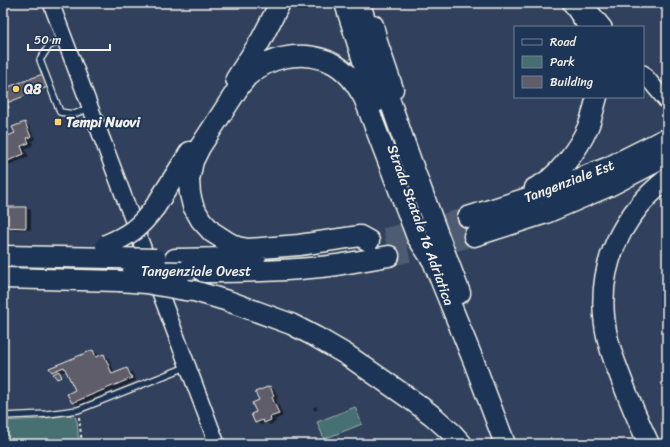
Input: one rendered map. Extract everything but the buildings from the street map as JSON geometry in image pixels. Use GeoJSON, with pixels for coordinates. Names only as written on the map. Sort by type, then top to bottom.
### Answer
{"type":"FeatureCollection","features":[{"type":"Feature","properties":{"kind":"highway"},"geometry":{"type":"LineString","coordinates":[[114,264],[121,239],[146,218],[155,207],[260,40],[280,3]]}},
{"type":"Feature","properties":{"kind":"highway","name":"Strada Statale 16 Adriatica"},"geometry":{"type":"LineString","coordinates":[[345,3],[375,99],[433,261],[505,444]]}},
{"type":"Feature","properties":{"kind":"highway","name":"Strada Statale 16 Adriatica"},"geometry":{"type":"LineString","coordinates":[[360,3],[398,126],[519,444]]}},
{"type":"Feature","properties":{"kind":"highway"},"geometry":{"type":"LineString","coordinates":[[368,3],[378,45],[424,182],[425,200]]}},
{"type":"Feature","properties":{"kind":"highway"},"geometry":{"type":"LineString","coordinates":[[573,3],[588,26]]}},
{"type":"Feature","properties":{"kind":"highway","name":"Tangenziale Ovest"},"geometry":{"type":"LineString","coordinates":[[3,256],[114,264],[181,274],[229,258],[381,245],[360,236],[299,246],[248,249],[237,247],[212,232],[201,220],[193,206],[189,180],[193,161],[200,147],[241,84],[249,75],[270,62],[280,58],[308,56],[323,59],[335,65],[346,73],[356,84],[364,98],[417,237],[433,261]]}},
{"type":"Feature","properties":{"kind":"highway"},"geometry":{"type":"LineString","coordinates":[[471,226],[474,209],[537,188],[553,176],[575,150],[588,128],[597,98]]}},
{"type":"Feature","properties":{"kind":"highway","name":"Tangenziale Est"},"geometry":{"type":"LineString","coordinates":[[471,226],[537,195],[609,167],[667,138]]}},
{"type":"Feature","properties":{"kind":"highway","name":"Tangenziale Est"},"geometry":{"type":"LineString","coordinates":[[471,226],[546,213],[609,186],[667,156]]}},
{"type":"Feature","properties":{"kind":"highway"},"geometry":{"type":"LineString","coordinates":[[648,444],[626,393],[612,355],[607,336],[603,300],[608,265],[620,234],[639,206],[667,179]]}},
{"type":"Feature","properties":{"kind":"highway"},"geometry":{"type":"LineString","coordinates":[[3,249],[81,250],[95,248],[114,264],[146,283],[181,274],[194,291],[228,301],[291,324],[316,336],[347,355],[413,400],[452,433],[462,444]]}},
{"type":"Feature","properties":{"kind":"highway"},"geometry":{"type":"LineString","coordinates":[[3,278],[114,264]]}},
{"type":"Feature","properties":{"kind":"highway","name":"Tangenziale Ovest"},"geometry":{"type":"LineString","coordinates":[[3,270],[114,264]]}},
{"type":"Feature","properties":{"kind":"street"},"geometry":{"type":"LineString","coordinates":[[51,3],[217,444]]}},
{"type":"Feature","properties":{"kind":"street"},"geometry":{"type":"LineString","coordinates":[[584,3],[603,26]]}},
{"type":"Feature","properties":{"kind":"street"},"geometry":{"type":"LineString","coordinates":[[644,75],[666,101]]}},
{"type":"Feature","properties":{"kind":"lane"},"geometry":{"type":"LineString","coordinates":[[65,40],[49,46],[40,60],[60,112],[74,114],[90,108]]}},
{"type":"Feature","properties":{"kind":"lane"},"geometry":{"type":"LineString","coordinates":[[3,416],[46,414],[78,410],[188,367]]}},
{"type":"Feature","properties":{"kind":"path"},"geometry":{"type":"LineString","coordinates":[[78,410],[82,444]]}},
{"type":"Feature","properties":{"kind":"green space"},"geometry":{"type":"Polygon","coordinates":[[[355,407],[362,424],[324,439],[317,422],[355,407]]]}},
{"type":"Feature","properties":{"kind":"green space"},"geometry":{"type":"Polygon","coordinates":[[[68,415],[75,417],[77,421],[79,444],[3,444],[3,421],[41,419],[68,415]]]}},
{"type":"Feature","properties":{"kind":"tunnel"},"geometry":{"type":"LineString","coordinates":[[385,238],[427,229],[468,217]]}},
{"type":"Feature","properties":{"kind":"tunnel"},"geometry":{"type":"LineString","coordinates":[[389,256],[437,246],[474,236]]}},
{"type":"Feature","properties":{"kind":"place","name":"Q8"},"geometry":{"type":"Point","coordinates":[16,89]}},
{"type":"Feature","properties":{"kind":"place","name":"Tempi Nuovi"},"geometry":{"type":"Point","coordinates":[58,122]}}]}
